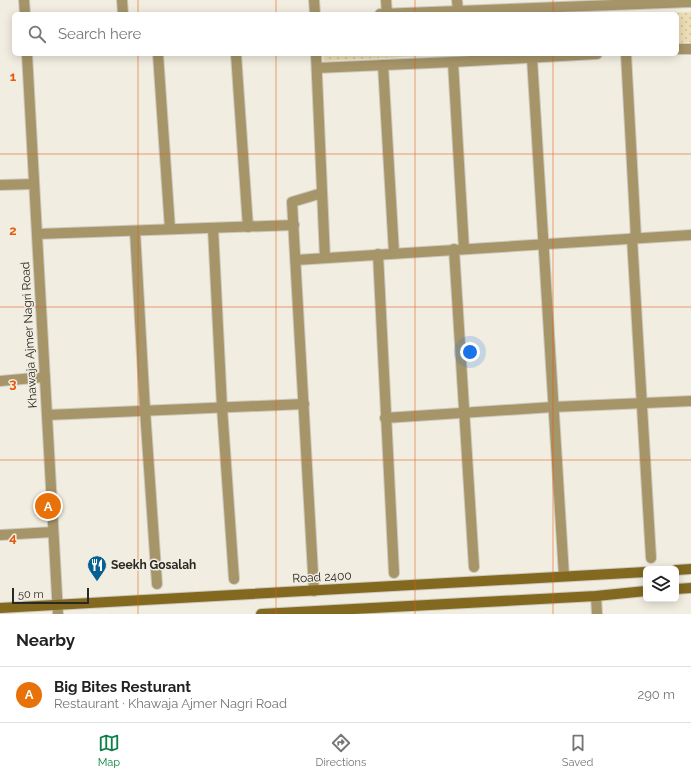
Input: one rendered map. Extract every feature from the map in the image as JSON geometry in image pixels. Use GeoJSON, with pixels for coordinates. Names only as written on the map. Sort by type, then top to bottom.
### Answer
{"type":"FeatureCollection","features":[{"type":"Feature","properties":{"kind":"main road"},"geometry":{"type":"LineString","coordinates":[[679,570],[691,569]]}},
{"type":"Feature","properties":{"kind":"main road","name":"Road 2400"},"geometry":{"type":"LineString","coordinates":[[0,608],[58,610],[314,591],[643,572]]}},
{"type":"Feature","properties":{"kind":"main road"},"geometry":{"type":"LineString","coordinates":[[679,589],[691,588]]}},
{"type":"Feature","properties":{"kind":"main road"},"geometry":{"type":"LineString","coordinates":[[261,614],[401,610],[643,591]]}},
{"type":"Feature","properties":{"kind":"street"},"geometry":{"type":"LineString","coordinates":[[24,0],[25,12]]}},
{"type":"Feature","properties":{"kind":"street"},"geometry":{"type":"LineString","coordinates":[[122,0],[123,12]]}},
{"type":"Feature","properties":{"kind":"street"},"geometry":{"type":"LineString","coordinates":[[314,0],[315,12]]}},
{"type":"Feature","properties":{"kind":"street"},"geometry":{"type":"LineString","coordinates":[[386,0],[387,12]]}},
{"type":"Feature","properties":{"kind":"street"},"geometry":{"type":"LineString","coordinates":[[457,0],[458,11]]}},
{"type":"Feature","properties":{"kind":"street"},"geometry":{"type":"LineString","coordinates":[[434,12],[522,4],[691,2]]}},
{"type":"Feature","properties":{"kind":"street"},"geometry":{"type":"LineString","coordinates":[[679,49],[691,49]]}},
{"type":"Feature","properties":{"kind":"street","name":"Khawaja Ajmer Nagri Road"},"geometry":{"type":"LineString","coordinates":[[27,56],[58,610]]}},
{"type":"Feature","properties":{"kind":"street"},"geometry":{"type":"LineString","coordinates":[[158,56],[170,229]]}},
{"type":"Feature","properties":{"kind":"street"},"geometry":{"type":"LineString","coordinates":[[236,56],[248,227]]}},
{"type":"Feature","properties":{"kind":"street"},"geometry":{"type":"LineString","coordinates":[[316,56],[325,258]]}},
{"type":"Feature","properties":{"kind":"street"},"geometry":{"type":"LineString","coordinates":[[317,68],[564,56]]}},
{"type":"Feature","properties":{"kind":"street"},"geometry":{"type":"LineString","coordinates":[[626,56],[642,403],[651,558]]}},
{"type":"Feature","properties":{"kind":"street"},"geometry":{"type":"LineString","coordinates":[[532,58],[542,244],[564,576]]}},
{"type":"Feature","properties":{"kind":"street"},"geometry":{"type":"LineString","coordinates":[[453,62],[464,413],[474,567]]}},
{"type":"Feature","properties":{"kind":"street"},"geometry":{"type":"LineString","coordinates":[[382,65],[394,253]]}},
{"type":"Feature","properties":{"kind":"street"},"geometry":{"type":"LineString","coordinates":[[0,185],[34,184]]}},
{"type":"Feature","properties":{"kind":"street"},"geometry":{"type":"LineString","coordinates":[[314,591],[292,202],[322,193]]}},
{"type":"Feature","properties":{"kind":"street"},"geometry":{"type":"LineString","coordinates":[[37,234],[294,225]]}},
{"type":"Feature","properties":{"kind":"street"},"geometry":{"type":"LineString","coordinates":[[213,228],[222,407],[234,579]]}},
{"type":"Feature","properties":{"kind":"street"},"geometry":{"type":"LineString","coordinates":[[135,231],[157,584]]}},
{"type":"Feature","properties":{"kind":"street"},"geometry":{"type":"LineString","coordinates":[[296,260],[691,235]]}},
{"type":"Feature","properties":{"kind":"street"},"geometry":{"type":"LineString","coordinates":[[378,254],[394,573]]}},
{"type":"Feature","properties":{"kind":"street"},"geometry":{"type":"LineString","coordinates":[[0,381],[45,377]]}},
{"type":"Feature","properties":{"kind":"street"},"geometry":{"type":"LineString","coordinates":[[386,418],[553,407],[691,401]]}},
{"type":"Feature","properties":{"kind":"street"},"geometry":{"type":"LineString","coordinates":[[47,415],[304,404]]}},
{"type":"Feature","properties":{"kind":"street"},"geometry":{"type":"LineString","coordinates":[[0,535],[53,532]]}},
{"type":"Feature","properties":{"kind":"street"},"geometry":{"type":"LineString","coordinates":[[596,596],[597,614]]}},
{"type":"Feature","properties":{"kind":"shaded area"},"geometry":{"type":"Polygon","coordinates":[[[679,12],[691,12],[691,42],[679,43],[679,12]]]}},
{"type":"Feature","properties":{"kind":"shaded area"},"geometry":{"type":"Polygon","coordinates":[[[324,56],[420,56],[324,61],[324,56]]]}},
{"type":"Feature","properties":{"kind":"place","name":"Big Bites Resturant"},"geometry":{"type":"Point","coordinates":[48,506]}},
{"type":"Feature","properties":{"kind":"place","name":"Seekh Gosalah"},"geometry":{"type":"Point","coordinates":[97,582]}}]}
